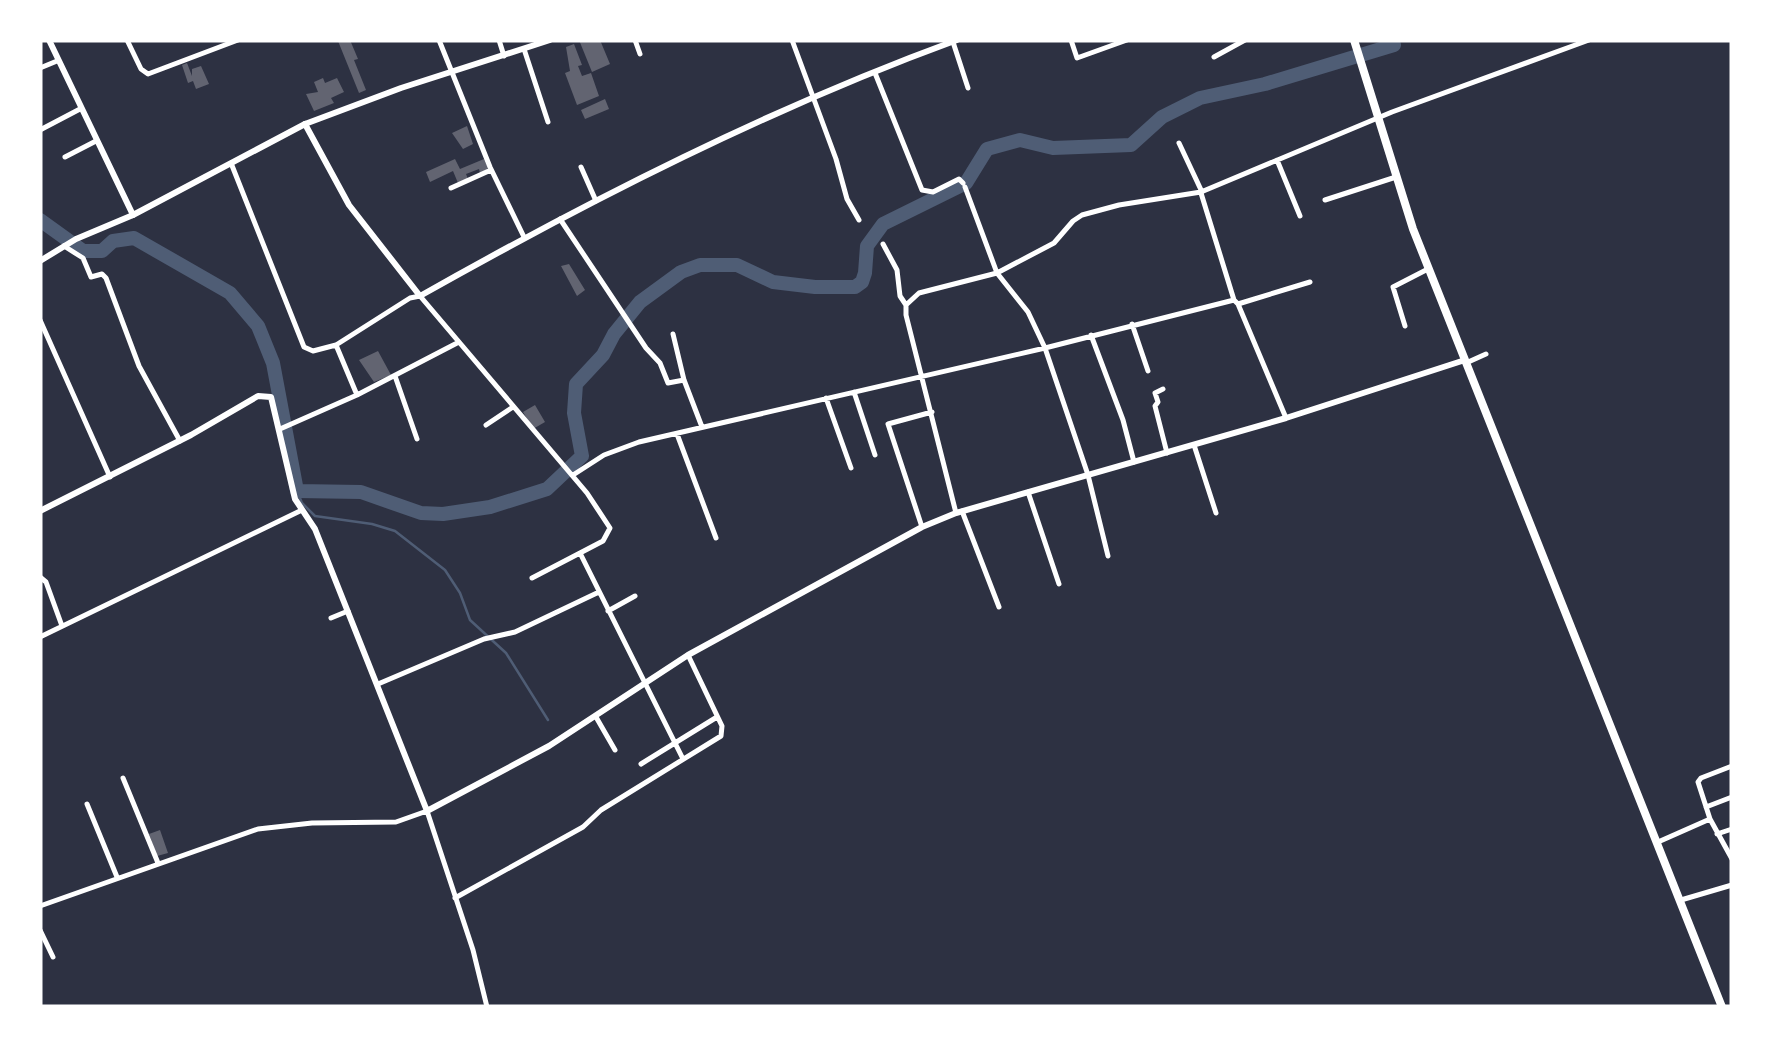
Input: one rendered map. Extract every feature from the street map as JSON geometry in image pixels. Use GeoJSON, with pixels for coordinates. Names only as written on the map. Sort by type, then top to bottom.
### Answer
{"type":"FeatureCollection","features":[{"type":"Feature","properties":{"kind":"main road"},"geometry":{"type":"LineString","coordinates":[[1354,40],[1428,269],[1722,1007]]}},
{"type":"Feature","properties":{"kind":"street"},"geometry":{"type":"LineString","coordinates":[[49,40],[133,215]]}},
{"type":"Feature","properties":{"kind":"street"},"geometry":{"type":"LineString","coordinates":[[127,40],[141,69],[148,74],[238,40]]}},
{"type":"Feature","properties":{"kind":"street"},"geometry":{"type":"LineString","coordinates":[[439,40],[491,170],[524,238]]}},
{"type":"Feature","properties":{"kind":"street"},"geometry":{"type":"LineString","coordinates":[[499,40],[504,56]]}},
{"type":"Feature","properties":{"kind":"street"},"geometry":{"type":"LineString","coordinates":[[40,261],[304,124],[550,40]]}},
{"type":"Feature","properties":{"kind":"street"},"geometry":{"type":"LineString","coordinates":[[635,40],[640,54]]}},
{"type":"Feature","properties":{"kind":"street"},"geometry":{"type":"LineString","coordinates":[[792,40],[847,199],[859,220]]}},
{"type":"Feature","properties":{"kind":"street"},"geometry":{"type":"LineString","coordinates":[[1071,40],[1077,58],[1126,40]]}},
{"type":"Feature","properties":{"kind":"street"},"geometry":{"type":"LineString","coordinates":[[1214,57],[1245,40]]}},
{"type":"Feature","properties":{"kind":"street"},"geometry":{"type":"LineString","coordinates":[[906,305],[920,293],[998,273],[1054,243],[1082,215],[1201,192],[1379,118],[1589,40]]}},
{"type":"Feature","properties":{"kind":"street"},"geometry":{"type":"LineString","coordinates":[[231,162],[304,347],[313,352],[336,345],[410,298],[560,218],[812,99],[955,41],[968,88]]}},
{"type":"Feature","properties":{"kind":"street"},"geometry":{"type":"LineString","coordinates":[[524,49],[548,122]]}},
{"type":"Feature","properties":{"kind":"street"},"geometry":{"type":"LineString","coordinates":[[40,68],[57,60]]}},
{"type":"Feature","properties":{"kind":"street"},"geometry":{"type":"LineString","coordinates":[[875,73],[922,190],[932,192],[960,179],[998,273],[1028,312],[1045,348],[1088,474],[1108,556]]}},
{"type":"Feature","properties":{"kind":"street"},"geometry":{"type":"LineString","coordinates":[[40,130],[80,109]]}},
{"type":"Feature","properties":{"kind":"street"},"geometry":{"type":"LineString","coordinates":[[304,124],[350,205],[420,296],[569,471],[610,528],[603,540],[532,578]]}},
{"type":"Feature","properties":{"kind":"street"},"geometry":{"type":"LineString","coordinates":[[66,157],[96,141]]}},
{"type":"Feature","properties":{"kind":"street"},"geometry":{"type":"LineString","coordinates":[[1179,143],[1201,192],[1236,302],[1286,418]]}},
{"type":"Feature","properties":{"kind":"street"},"geometry":{"type":"LineString","coordinates":[[1277,160],[1300,216]]}},
{"type":"Feature","properties":{"kind":"street"},"geometry":{"type":"LineString","coordinates":[[581,167],[596,201]]}},
{"type":"Feature","properties":{"kind":"street"},"geometry":{"type":"LineString","coordinates":[[451,188],[491,170]]}},
{"type":"Feature","properties":{"kind":"street"},"geometry":{"type":"LineString","coordinates":[[1325,200],[1396,177]]}},
{"type":"Feature","properties":{"kind":"street"},"geometry":{"type":"LineString","coordinates":[[560,218],[646,348],[660,363],[668,383],[684,380]]}},
{"type":"Feature","properties":{"kind":"street"},"geometry":{"type":"LineString","coordinates":[[883,244],[897,270],[900,296],[906,305],[959,512],[998,608]]}},
{"type":"Feature","properties":{"kind":"street"},"geometry":{"type":"LineString","coordinates":[[65,245],[84,258],[91,277],[102,274],[106,278],[139,366],[180,441]]}},
{"type":"Feature","properties":{"kind":"street"},"geometry":{"type":"LineString","coordinates":[[1405,326],[1393,288],[1428,269]]}},
{"type":"Feature","properties":{"kind":"street"},"geometry":{"type":"LineString","coordinates":[[569,471],[616,449],[1310,282]]}},
{"type":"Feature","properties":{"kind":"street"},"geometry":{"type":"LineString","coordinates":[[40,320],[110,478]]}},
{"type":"Feature","properties":{"kind":"street"},"geometry":{"type":"LineString","coordinates":[[1132,324],[1148,371]]}},
{"type":"Feature","properties":{"kind":"street"},"geometry":{"type":"LineString","coordinates":[[672,334],[702,428]]}},
{"type":"Feature","properties":{"kind":"street"},"geometry":{"type":"LineString","coordinates":[[1091,336],[1134,462]]}},
{"type":"Feature","properties":{"kind":"street"},"geometry":{"type":"LineString","coordinates":[[280,429],[357,395],[458,342]]}},
{"type":"Feature","properties":{"kind":"street"},"geometry":{"type":"LineString","coordinates":[[336,345],[357,395]]}},
{"type":"Feature","properties":{"kind":"street"},"geometry":{"type":"LineString","coordinates":[[40,906],[271,826],[396,822],[427,811],[549,746],[688,655],[922,528],[959,512],[1286,418],[1486,354]]}},
{"type":"Feature","properties":{"kind":"street"},"geometry":{"type":"LineString","coordinates":[[395,376],[417,438]]}},
{"type":"Feature","properties":{"kind":"street"},"geometry":{"type":"LineString","coordinates":[[1163,389],[1155,394],[1155,406],[1167,453]]}},
{"type":"Feature","properties":{"kind":"street"},"geometry":{"type":"LineString","coordinates":[[854,392],[875,454]]}},
{"type":"Feature","properties":{"kind":"street"},"geometry":{"type":"LineString","coordinates":[[40,511],[110,478],[258,396],[271,397],[294,499],[315,529],[427,811],[487,1007]]}},
{"type":"Feature","properties":{"kind":"street"},"geometry":{"type":"LineString","coordinates":[[826,398],[851,468]]}},
{"type":"Feature","properties":{"kind":"street"},"geometry":{"type":"LineString","coordinates":[[486,425],[513,407]]}},
{"type":"Feature","properties":{"kind":"street"},"geometry":{"type":"LineString","coordinates":[[922,528],[888,424],[932,412]]}},
{"type":"Feature","properties":{"kind":"street"},"geometry":{"type":"LineString","coordinates":[[677,434],[716,538]]}},
{"type":"Feature","properties":{"kind":"street"},"geometry":{"type":"LineString","coordinates":[[1194,445],[1216,513]]}},
{"type":"Feature","properties":{"kind":"street"},"geometry":{"type":"LineString","coordinates":[[1028,492],[1060,584]]}},
{"type":"Feature","properties":{"kind":"street"},"geometry":{"type":"LineString","coordinates":[[40,637],[302,510]]}},
{"type":"Feature","properties":{"kind":"street"},"geometry":{"type":"LineString","coordinates":[[580,553],[683,759]]}},
{"type":"Feature","properties":{"kind":"street"},"geometry":{"type":"LineString","coordinates":[[40,577],[46,582],[62,626]]}},
{"type":"Feature","properties":{"kind":"street"},"geometry":{"type":"LineString","coordinates":[[378,684],[484,639],[515,632],[599,592]]}},
{"type":"Feature","properties":{"kind":"street"},"geometry":{"type":"LineString","coordinates":[[608,611],[635,596]]}},
{"type":"Feature","properties":{"kind":"street"},"geometry":{"type":"LineString","coordinates":[[331,618],[348,612]]}},
{"type":"Feature","properties":{"kind":"street"},"geometry":{"type":"LineString","coordinates":[[456,898],[584,827],[601,810],[720,736],[724,730],[688,655]]}},
{"type":"Feature","properties":{"kind":"street"},"geometry":{"type":"LineString","coordinates":[[594,714],[615,750]]}},
{"type":"Feature","properties":{"kind":"street"},"geometry":{"type":"LineString","coordinates":[[641,764],[718,717]]}},
{"type":"Feature","properties":{"kind":"street"},"geometry":{"type":"LineString","coordinates":[[1732,766],[1701,778],[1698,786],[1710,819],[1732,859]]}},
{"type":"Feature","properties":{"kind":"street"},"geometry":{"type":"LineString","coordinates":[[123,778],[158,863]]}},
{"type":"Feature","properties":{"kind":"street"},"geometry":{"type":"LineString","coordinates":[[1706,807],[1732,798]]}},
{"type":"Feature","properties":{"kind":"street"},"geometry":{"type":"LineString","coordinates":[[87,804],[118,877]]}},
{"type":"Feature","properties":{"kind":"street"},"geometry":{"type":"LineString","coordinates":[[1658,842],[1710,819]]}},
{"type":"Feature","properties":{"kind":"street"},"geometry":{"type":"LineString","coordinates":[[1718,834],[1732,829]]}},
{"type":"Feature","properties":{"kind":"street"},"geometry":{"type":"LineString","coordinates":[[1681,900],[1732,885]]}},
{"type":"Feature","properties":{"kind":"street"},"geometry":{"type":"LineString","coordinates":[[40,930],[54,956]]}},
{"type":"Feature","properties":{"kind":"street"},"geometry":{"type":"LineString","coordinates":[[40,949],[48,945]]}},
{"type":"Feature","properties":{"kind":"building"},"geometry":{"type":"Polygon","coordinates":[[[350,40],[366,90],[359,93],[338,41],[350,40]]]}},
{"type":"Feature","properties":{"kind":"building"},"geometry":{"type":"Polygon","coordinates":[[[579,40],[600,40],[610,64],[592,72],[579,40]]]}},
{"type":"Feature","properties":{"kind":"building"},"geometry":{"type":"Polygon","coordinates":[[[574,44],[582,76],[591,73],[599,96],[577,105],[565,73],[570,71],[566,47],[574,44]]]}},
{"type":"Feature","properties":{"kind":"building"},"geometry":{"type":"Polygon","coordinates":[[[187,63],[192,76],[192,69],[201,66],[209,84],[196,89],[193,81],[188,83],[182,65],[187,63]]]}},
{"type":"Feature","properties":{"kind":"building"},"geometry":{"type":"Polygon","coordinates":[[[323,78],[325,83],[337,78],[344,92],[331,98],[334,103],[314,111],[306,94],[318,92],[314,82],[323,78]]]}},
{"type":"Feature","properties":{"kind":"building"},"geometry":{"type":"Polygon","coordinates":[[[605,99],[609,109],[585,119],[581,110],[605,99]]]}},
{"type":"Feature","properties":{"kind":"building"},"geometry":{"type":"Polygon","coordinates":[[[467,126],[473,144],[463,149],[452,133],[467,126]]]}},
{"type":"Feature","properties":{"kind":"building"},"geometry":{"type":"Polygon","coordinates":[[[455,159],[460,169],[484,159],[489,170],[466,174],[468,179],[458,183],[453,171],[430,182],[426,172],[455,159]]]}},
{"type":"Feature","properties":{"kind":"building"},"geometry":{"type":"Polygon","coordinates":[[[569,264],[585,290],[577,296],[561,266],[569,264]]]}},
{"type":"Feature","properties":{"kind":"building"},"geometry":{"type":"Polygon","coordinates":[[[378,351],[391,375],[374,382],[359,360],[378,351]]]}},
{"type":"Feature","properties":{"kind":"building"},"geometry":{"type":"Polygon","coordinates":[[[535,405],[545,422],[533,429],[523,412],[535,405]]]}},
{"type":"Feature","properties":{"kind":"building"},"geometry":{"type":"Polygon","coordinates":[[[160,830],[168,853],[157,856],[149,834],[160,830]]]}},
{"type":"Feature","properties":{"kind":"waterway"},"geometry":{"type":"LineString","coordinates":[[40,220],[83,251],[102,251],[113,241],[134,238],[230,293],[258,326],[273,363],[297,491],[361,492],[421,513],[443,514],[490,507],[547,489],[582,456],[574,413],[576,384],[603,355],[614,334],[640,302],[681,272],[700,265],[737,265],[773,282],[855,287],[865,273],[867,246],[883,224],[966,183],[987,149],[1020,140],[1053,148],[1131,145],[1162,117],[1200,98],[1265,84],[1394,45],[1393,40]]}},
{"type":"Feature","properties":{"kind":"waterway"},"geometry":{"type":"LineString","coordinates":[[297,491],[315,516],[395,531],[445,570],[460,593],[470,620],[506,653],[548,720]]}}]}
